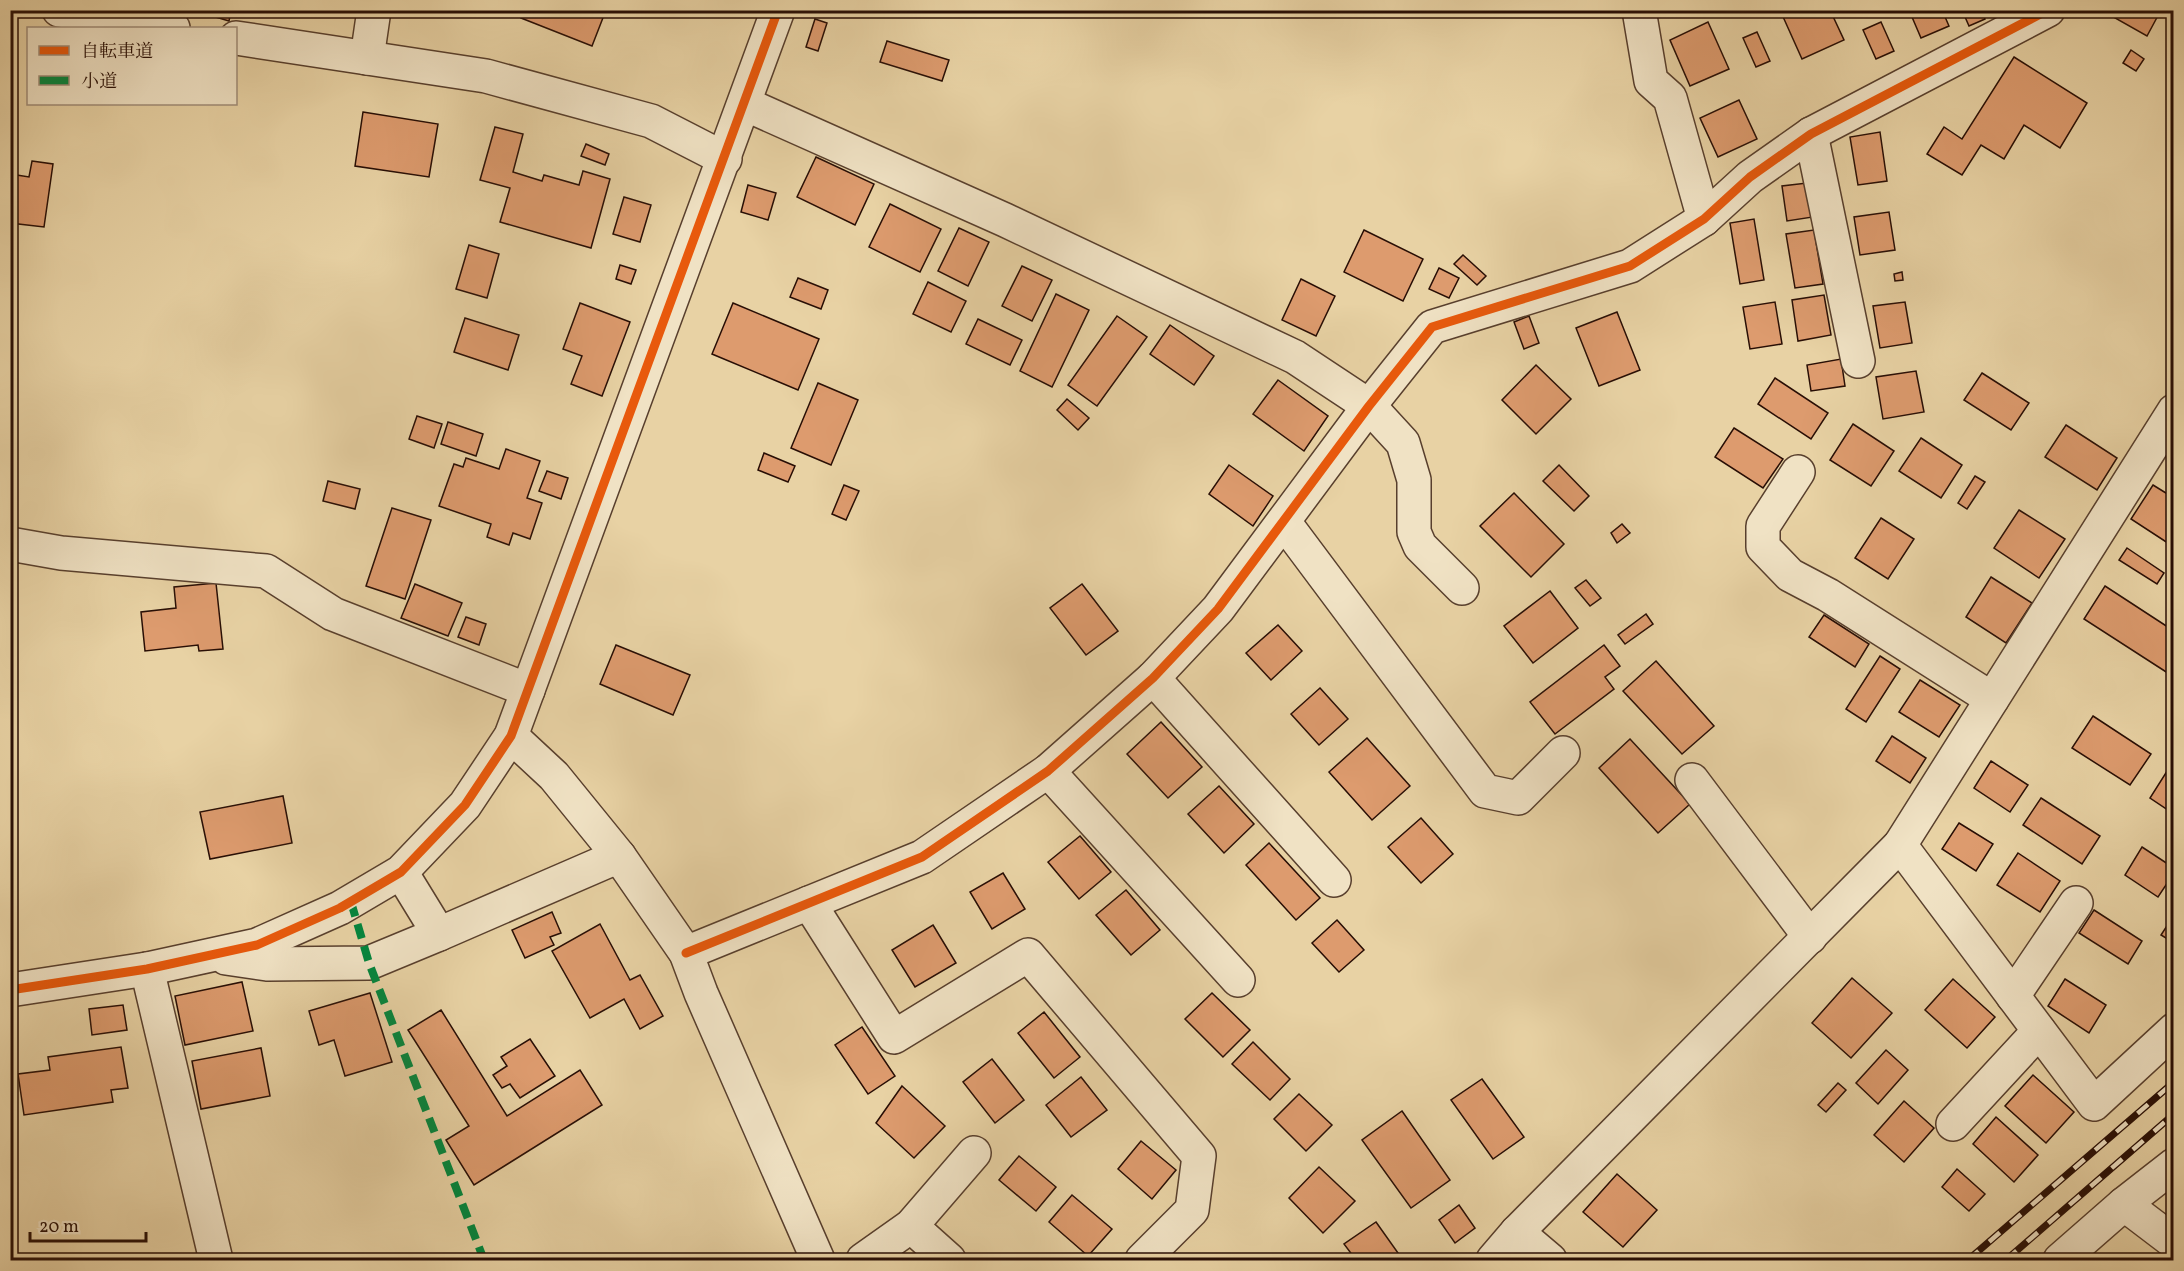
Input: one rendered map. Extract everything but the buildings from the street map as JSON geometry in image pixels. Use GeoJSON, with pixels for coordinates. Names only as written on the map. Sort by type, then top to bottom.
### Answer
{"type":"FeatureCollection","features":[{"type":"Feature","properties":{"kind":"street"},"geometry":{"type":"LineString","coordinates":[[58,10],[167,27]]}},
{"type":"Feature","properties":{"kind":"street"},"geometry":{"type":"LineString","coordinates":[[366,58],[375,10]]}},
{"type":"Feature","properties":{"kind":"street"},"geometry":{"type":"LineString","coordinates":[[10,990],[147,969],[257,945],[340,908],[401,872],[465,805],[511,736],[778,10]]}},
{"type":"Feature","properties":{"kind":"street"},"geometry":{"type":"LineString","coordinates":[[1639,10],[1651,81],[1670,98],[1704,219]]}},
{"type":"Feature","properties":{"kind":"street"},"geometry":{"type":"LineString","coordinates":[[686,953],[922,857],[1048,771],[1153,678],[1218,609],[1369,406],[1432,327],[1630,266],[1704,219],[1750,177],[1811,134],[2048,10]]}},
{"type":"Feature","properties":{"kind":"street"},"geometry":{"type":"LineString","coordinates":[[237,38],[486,76],[651,122],[724,159]]}},
{"type":"Feature","properties":{"kind":"street"},"geometry":{"type":"LineString","coordinates":[[745,104],[1005,220],[1295,357],[1369,406],[1403,443],[1414,480],[1414,531],[1420,546],[1462,588]]}},
{"type":"Feature","properties":{"kind":"street"},"geometry":{"type":"LineString","coordinates":[[1811,134],[1858,361]]}},
{"type":"Feature","properties":{"kind":"street"},"geometry":{"type":"LineString","coordinates":[[1493,1260],[1517,1232],[1900,845],[2174,411]]}},
{"type":"Feature","properties":{"kind":"street"},"geometry":{"type":"LineString","coordinates":[[1798,472],[1763,526],[1763,547],[1790,575],[1828,595],[1992,699]]}},
{"type":"Feature","properties":{"kind":"street"},"geometry":{"type":"LineString","coordinates":[[1284,522],[1485,791],[1518,798],[1563,753]]}},
{"type":"Feature","properties":{"kind":"street"},"geometry":{"type":"LineString","coordinates":[[10,544],[61,553],[266,571],[333,614],[528,690]]}},
{"type":"Feature","properties":{"kind":"street"},"geometry":{"type":"LineString","coordinates":[[1153,678],[1334,880]]}},
{"type":"Feature","properties":{"kind":"street"},"geometry":{"type":"LineString","coordinates":[[511,736],[554,776],[619,856],[686,953],[701,993],[818,1260]]}},
{"type":"Feature","properties":{"kind":"street"},"geometry":{"type":"LineString","coordinates":[[1048,771],[1238,980]]}},
{"type":"Feature","properties":{"kind":"street"},"geometry":{"type":"LineString","coordinates":[[1692,780],[1810,937]]}},
{"type":"Feature","properties":{"kind":"street"},"geometry":{"type":"LineString","coordinates":[[1900,845],[2094,1104],[2174,1030]]}},
{"type":"Feature","properties":{"kind":"street"},"geometry":{"type":"LineString","coordinates":[[213,956],[267,964],[369,963],[619,856]]}},
{"type":"Feature","properties":{"kind":"street"},"geometry":{"type":"LineString","coordinates":[[401,872],[439,934]]}},
{"type":"Feature","properties":{"kind":"street"},"geometry":{"type":"LineString","coordinates":[[809,903],[894,1037],[1028,955],[1199,1156],[1192,1210],[1142,1260]]}},
{"type":"Feature","properties":{"kind":"street"},"geometry":{"type":"LineString","coordinates":[[2013,996],[2076,903]]}},
{"type":"Feature","properties":{"kind":"street"},"geometry":{"type":"LineString","coordinates":[[147,969],[216,1260]]}},
{"type":"Feature","properties":{"kind":"street"},"geometry":{"type":"LineString","coordinates":[[1953,1124],[2039,1031]]}},
{"type":"Feature","properties":{"kind":"street"},"geometry":{"type":"LineString","coordinates":[[862,1260],[911,1226],[974,1153]]}},
{"type":"Feature","properties":{"kind":"street"},"geometry":{"type":"LineString","coordinates":[[2060,1260],[2124,1204],[2174,1165]]}},
{"type":"Feature","properties":{"kind":"street"},"geometry":{"type":"LineString","coordinates":[[2124,1204],[2174,1242]]}},
{"type":"Feature","properties":{"kind":"street"},"geometry":{"type":"LineString","coordinates":[[911,1226],[949,1260]]}},
{"type":"Feature","properties":{"kind":"street"},"geometry":{"type":"LineString","coordinates":[[1517,1232],[1550,1260]]}},
{"type":"Feature","properties":{"kind":"railway"},"geometry":{"type":"LineString","coordinates":[[1968,1260],[2174,1082]]}},
{"type":"Feature","properties":{"kind":"railway"},"geometry":{"type":"LineString","coordinates":[[2006,1260],[2174,1114]]}},
{"type":"Feature","properties":{"kind":"marked path"},"geometry":{"type":"LineString","coordinates":[[351,902],[369,963],[484,1260]]}},
{"type":"Feature","properties":{"kind":"cycle path"},"geometry":{"type":"LineString","coordinates":[[10,990],[147,969],[257,945],[340,908],[401,872],[465,805],[511,736],[778,10]]}},
{"type":"Feature","properties":{"kind":"cycle path"},"geometry":{"type":"LineString","coordinates":[[686,953],[922,857],[1048,771],[1153,678],[1218,609],[1369,406],[1432,327],[1630,266],[1704,219],[1750,177],[1811,134],[2048,10]]}}]}
